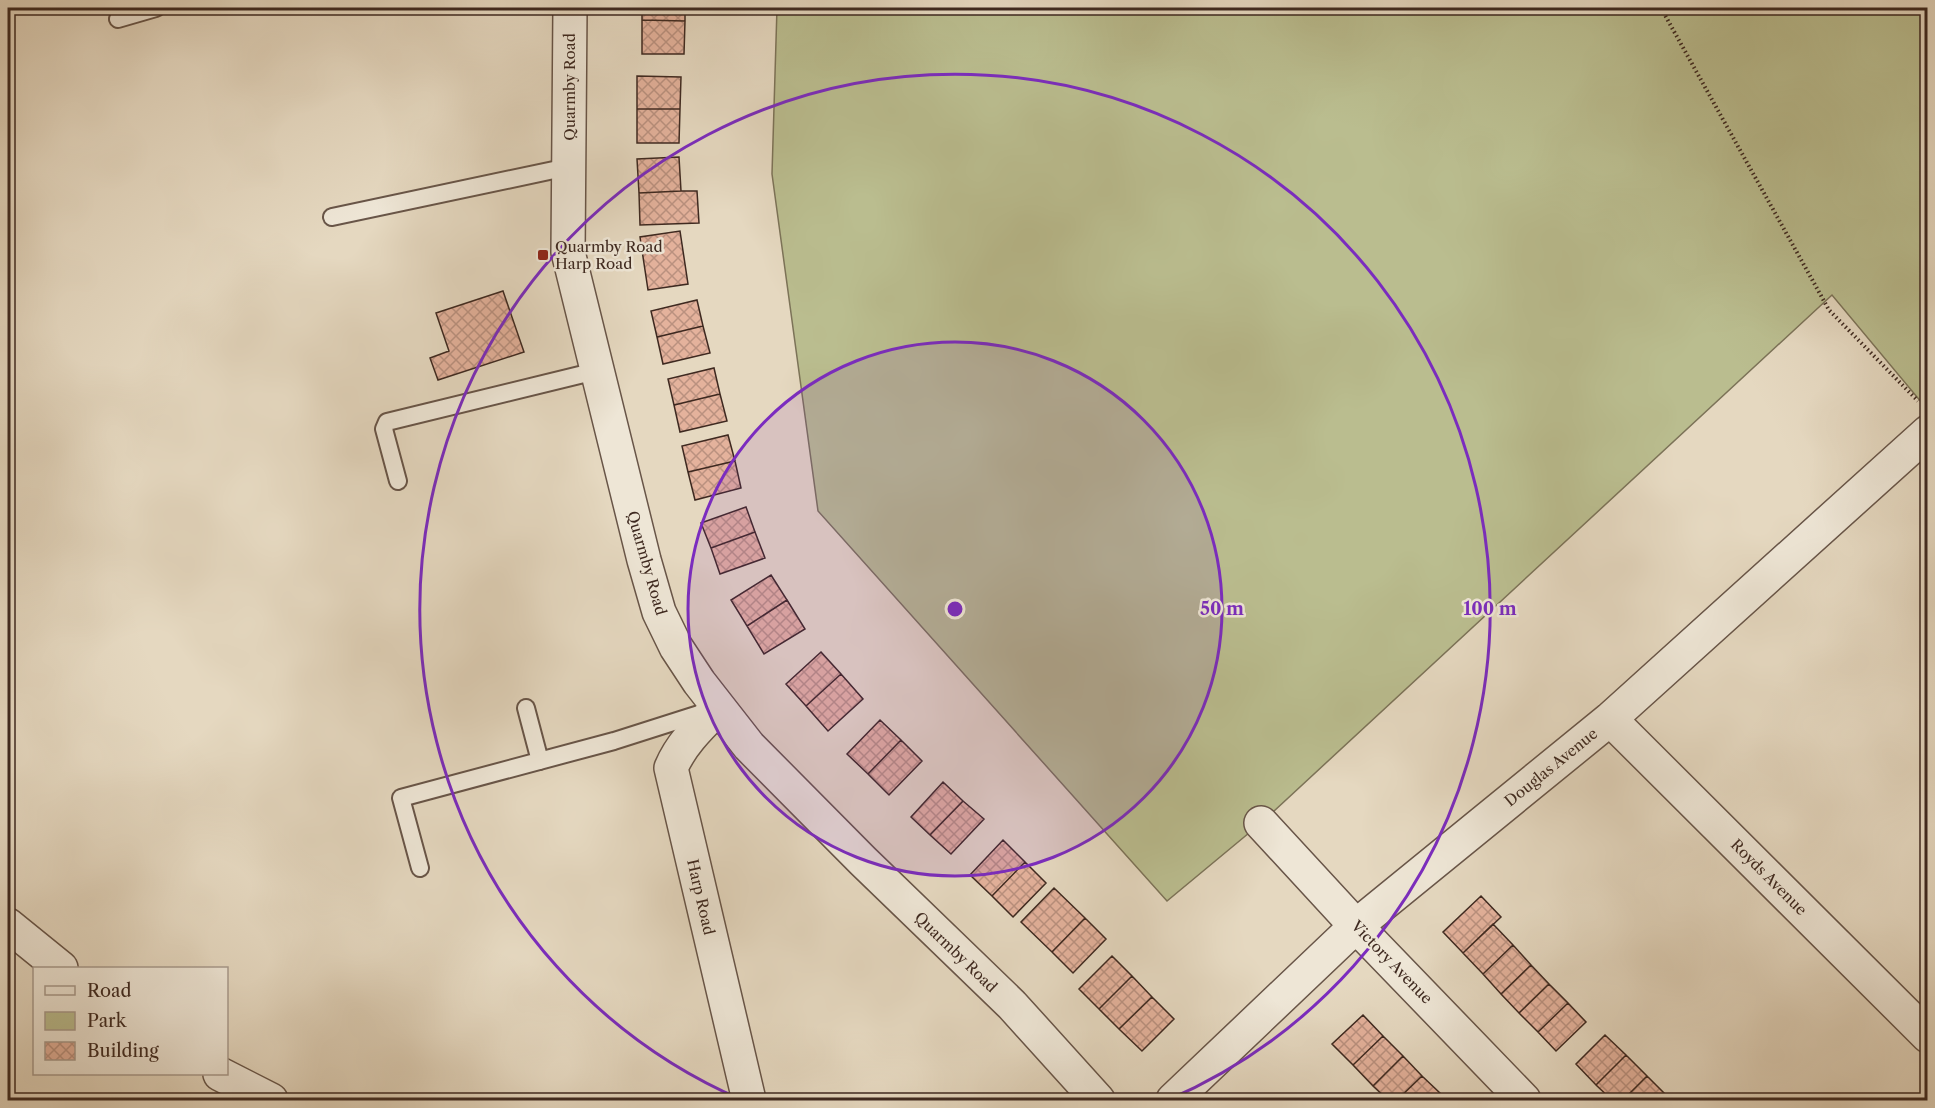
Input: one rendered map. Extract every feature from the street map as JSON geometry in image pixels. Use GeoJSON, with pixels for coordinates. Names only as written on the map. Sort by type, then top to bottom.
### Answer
{"type":"FeatureCollection","features":[{"type":"Feature","properties":{"kind":"street","name":"Quarmby Road"},"geometry":{"type":"LineString","coordinates":[[570,8],[568,252],[659,612],[676,647],[718,708],[749,746],[1012,1005],[1098,1101]]}},
{"type":"Feature","properties":{"kind":"street","name":"Douglas Avenue"},"geometry":{"type":"LineString","coordinates":[[1173,1101],[1356,926],[1610,719],[1923,417]]}},
{"type":"Feature","properties":{"kind":"street","name":"Harp Road"},"geometry":{"type":"LineString","coordinates":[[718,708],[688,738],[671,768],[748,1101]]}},
{"type":"Feature","properties":{"kind":"street","name":"Royds Avenue"},"geometry":{"type":"LineString","coordinates":[[1610,719],[1928,1036]]}},
{"type":"Feature","properties":{"kind":"street","name":"Victory Avenue"},"geometry":{"type":"LineString","coordinates":[[1261,823],[1524,1101]]}},
{"type":"Feature","properties":{"kind":"street"},"geometry":{"type":"LineString","coordinates":[[8,925],[59,967]]}},
{"type":"Feature","properties":{"kind":"street"},"geometry":{"type":"LineString","coordinates":[[222,1075],[272,1101]]}},
{"type":"Feature","properties":{"kind":"lane"},"geometry":{"type":"LineString","coordinates":[[118,19],[156,8]]}},
{"type":"Feature","properties":{"kind":"lane"},"geometry":{"type":"LineString","coordinates":[[332,217],[568,167]]}},
{"type":"Feature","properties":{"kind":"lane"},"geometry":{"type":"LineString","coordinates":[[398,482],[384,429],[387,422],[596,370]]}},
{"type":"Feature","properties":{"kind":"lane"},"geometry":{"type":"LineString","coordinates":[[526,708],[540,760]]}},
{"type":"Feature","properties":{"kind":"lane"},"geometry":{"type":"LineString","coordinates":[[420,868],[401,798],[642,733],[718,708]]}},
{"type":"Feature","properties":{"kind":"path"},"geometry":{"type":"LineString","coordinates":[[1661,8],[1829,310],[1923,417]]}},
{"type":"Feature","properties":{"kind":"green space"},"geometry":{"type":"Polygon","coordinates":[[[777,8],[1927,8],[1927,409],[1832,295],[1261,823],[1167,901],[818,511],[772,174],[777,8]]]}},
{"type":"Feature","properties":{"kind":"building"},"geometry":{"type":"Polygon","coordinates":[[[642,8],[685,8],[685,21],[642,20],[642,8]]]}},
{"type":"Feature","properties":{"kind":"building"},"geometry":{"type":"Polygon","coordinates":[[[642,20],[685,21],[684,54],[642,54],[642,20]]]}},
{"type":"Feature","properties":{"kind":"building"},"geometry":{"type":"Polygon","coordinates":[[[637,76],[681,77],[680,109],[637,109],[637,76]]]}},
{"type":"Feature","properties":{"kind":"building"},"geometry":{"type":"Polygon","coordinates":[[[637,109],[680,109],[679,143],[637,143],[637,109]]]}},
{"type":"Feature","properties":{"kind":"building"},"geometry":{"type":"Polygon","coordinates":[[[679,157],[681,191],[639,193],[637,159],[679,157]]]}},
{"type":"Feature","properties":{"kind":"building"},"geometry":{"type":"Polygon","coordinates":[[[697,191],[699,223],[640,225],[639,193],[697,191]]]}},
{"type":"Feature","properties":{"kind":"building"},"geometry":{"type":"Polygon","coordinates":[[[680,231],[688,284],[648,290],[640,237],[680,231]]]}},
{"type":"Feature","properties":{"kind":"building"},"geometry":{"type":"Polygon","coordinates":[[[503,291],[524,352],[438,380],[430,358],[449,351],[436,313],[503,291]]]}},
{"type":"Feature","properties":{"kind":"building"},"geometry":{"type":"Polygon","coordinates":[[[697,300],[703,326],[657,337],[651,311],[697,300]]]}},
{"type":"Feature","properties":{"kind":"building"},"geometry":{"type":"Polygon","coordinates":[[[703,326],[710,353],[663,364],[657,337],[703,326]]]}},
{"type":"Feature","properties":{"kind":"building"},"geometry":{"type":"Polygon","coordinates":[[[714,368],[720,394],[674,405],[668,379],[714,368]]]}},
{"type":"Feature","properties":{"kind":"building"},"geometry":{"type":"Polygon","coordinates":[[[720,394],[727,421],[680,432],[674,405],[720,394]]]}},
{"type":"Feature","properties":{"kind":"building"},"geometry":{"type":"Polygon","coordinates":[[[728,435],[735,461],[688,472],[682,446],[728,435]]]}},
{"type":"Feature","properties":{"kind":"building"},"geometry":{"type":"Polygon","coordinates":[[[735,461],[741,488],[695,500],[688,472],[735,461]]]}},
{"type":"Feature","properties":{"kind":"building"},"geometry":{"type":"Polygon","coordinates":[[[746,507],[755,532],[711,548],[701,523],[746,507]]]}},
{"type":"Feature","properties":{"kind":"building"},"geometry":{"type":"Polygon","coordinates":[[[755,532],[765,558],[720,574],[711,548],[755,532]]]}},
{"type":"Feature","properties":{"kind":"building"},"geometry":{"type":"Polygon","coordinates":[[[771,575],[787,600],[747,626],[731,600],[771,575]]]}},
{"type":"Feature","properties":{"kind":"building"},"geometry":{"type":"Polygon","coordinates":[[[787,600],[805,629],[764,654],[747,626],[787,600]]]}},
{"type":"Feature","properties":{"kind":"building"},"geometry":{"type":"Polygon","coordinates":[[[821,652],[841,674],[806,706],[786,684],[821,652]]]}},
{"type":"Feature","properties":{"kind":"building"},"geometry":{"type":"Polygon","coordinates":[[[841,674],[863,699],[828,731],[806,706],[841,674]]]}},
{"type":"Feature","properties":{"kind":"building"},"geometry":{"type":"Polygon","coordinates":[[[880,720],[901,740],[868,774],[847,754],[880,720]]]}},
{"type":"Feature","properties":{"kind":"building"},"geometry":{"type":"Polygon","coordinates":[[[901,740],[922,761],[889,795],[868,774],[901,740]]]}},
{"type":"Feature","properties":{"kind":"building"},"geometry":{"type":"Polygon","coordinates":[[[943,782],[963,801],[930,835],[911,817],[943,782]]]}},
{"type":"Feature","properties":{"kind":"building"},"geometry":{"type":"Polygon","coordinates":[[[963,801],[984,819],[951,854],[930,835],[963,801]]]}},
{"type":"Feature","properties":{"kind":"building"},"geometry":{"type":"Polygon","coordinates":[[[1003,840],[1025,862],[992,896],[970,875],[1003,840]]]}},
{"type":"Feature","properties":{"kind":"building"},"geometry":{"type":"Polygon","coordinates":[[[1025,862],[1046,883],[1013,917],[992,896],[1025,862]]]}},
{"type":"Feature","properties":{"kind":"building"},"geometry":{"type":"Polygon","coordinates":[[[1054,888],[1085,918],[1052,952],[1021,922],[1054,888]]]}},
{"type":"Feature","properties":{"kind":"building"},"geometry":{"type":"Polygon","coordinates":[[[1481,896],[1501,917],[1463,953],[1443,932],[1481,896]]]}},
{"type":"Feature","properties":{"kind":"building"},"geometry":{"type":"Polygon","coordinates":[[[1085,918],[1106,939],[1073,973],[1052,952],[1085,918]]]}},
{"type":"Feature","properties":{"kind":"building"},"geometry":{"type":"Polygon","coordinates":[[[1493,924],[1513,945],[1483,974],[1463,953],[1493,924]]]}},
{"type":"Feature","properties":{"kind":"building"},"geometry":{"type":"Polygon","coordinates":[[[1513,945],[1531,965],[1501,994],[1483,974],[1513,945]]]}},
{"type":"Feature","properties":{"kind":"building"},"geometry":{"type":"Polygon","coordinates":[[[1112,956],[1132,976],[1099,1009],[1079,989],[1112,956]]]}},
{"type":"Feature","properties":{"kind":"building"},"geometry":{"type":"Polygon","coordinates":[[[1531,965],[1549,984],[1519,1013],[1501,994],[1531,965]]]}},
{"type":"Feature","properties":{"kind":"building"},"geometry":{"type":"Polygon","coordinates":[[[1132,976],[1152,997],[1119,1029],[1099,1009],[1132,976]]]}},
{"type":"Feature","properties":{"kind":"building"},"geometry":{"type":"Polygon","coordinates":[[[1549,984],[1568,1003],[1538,1032],[1519,1013],[1549,984]]]}},
{"type":"Feature","properties":{"kind":"building"},"geometry":{"type":"Polygon","coordinates":[[[1152,997],[1174,1019],[1142,1051],[1119,1029],[1152,997]]]}},
{"type":"Feature","properties":{"kind":"building"},"geometry":{"type":"Polygon","coordinates":[[[1568,1003],[1586,1022],[1556,1051],[1538,1032],[1568,1003]]]}},
{"type":"Feature","properties":{"kind":"building"},"geometry":{"type":"Polygon","coordinates":[[[1363,1015],[1383,1036],[1353,1065],[1332,1044],[1363,1015]]]}},
{"type":"Feature","properties":{"kind":"building"},"geometry":{"type":"Polygon","coordinates":[[[1605,1035],[1626,1055],[1596,1085],[1576,1064],[1605,1035]]]}},
{"type":"Feature","properties":{"kind":"building"},"geometry":{"type":"Polygon","coordinates":[[[1383,1036],[1403,1056],[1373,1086],[1353,1065],[1383,1036]]]}},
{"type":"Feature","properties":{"kind":"building"},"geometry":{"type":"Polygon","coordinates":[[[1626,1055],[1647,1076],[1623,1100],[1612,1100],[1596,1085],[1626,1055]]]}},
{"type":"Feature","properties":{"kind":"building"},"geometry":{"type":"Polygon","coordinates":[[[1403,1056],[1422,1076],[1397,1100],[1388,1100],[1373,1086],[1403,1056]]]}},
{"type":"Feature","properties":{"kind":"building"},"geometry":{"type":"Polygon","coordinates":[[[1422,1076],[1441,1094],[1434,1100],[1397,1100],[1422,1076]]]}},
{"type":"Feature","properties":{"kind":"building"},"geometry":{"type":"Polygon","coordinates":[[[1647,1076],[1666,1095],[1660,1100],[1623,1100],[1647,1076]]]}},
{"type":"Feature","properties":{"kind":"place","name":"Quarmby Road Harp Road"},"geometry":{"type":"Point","coordinates":[543,255]}}]}
